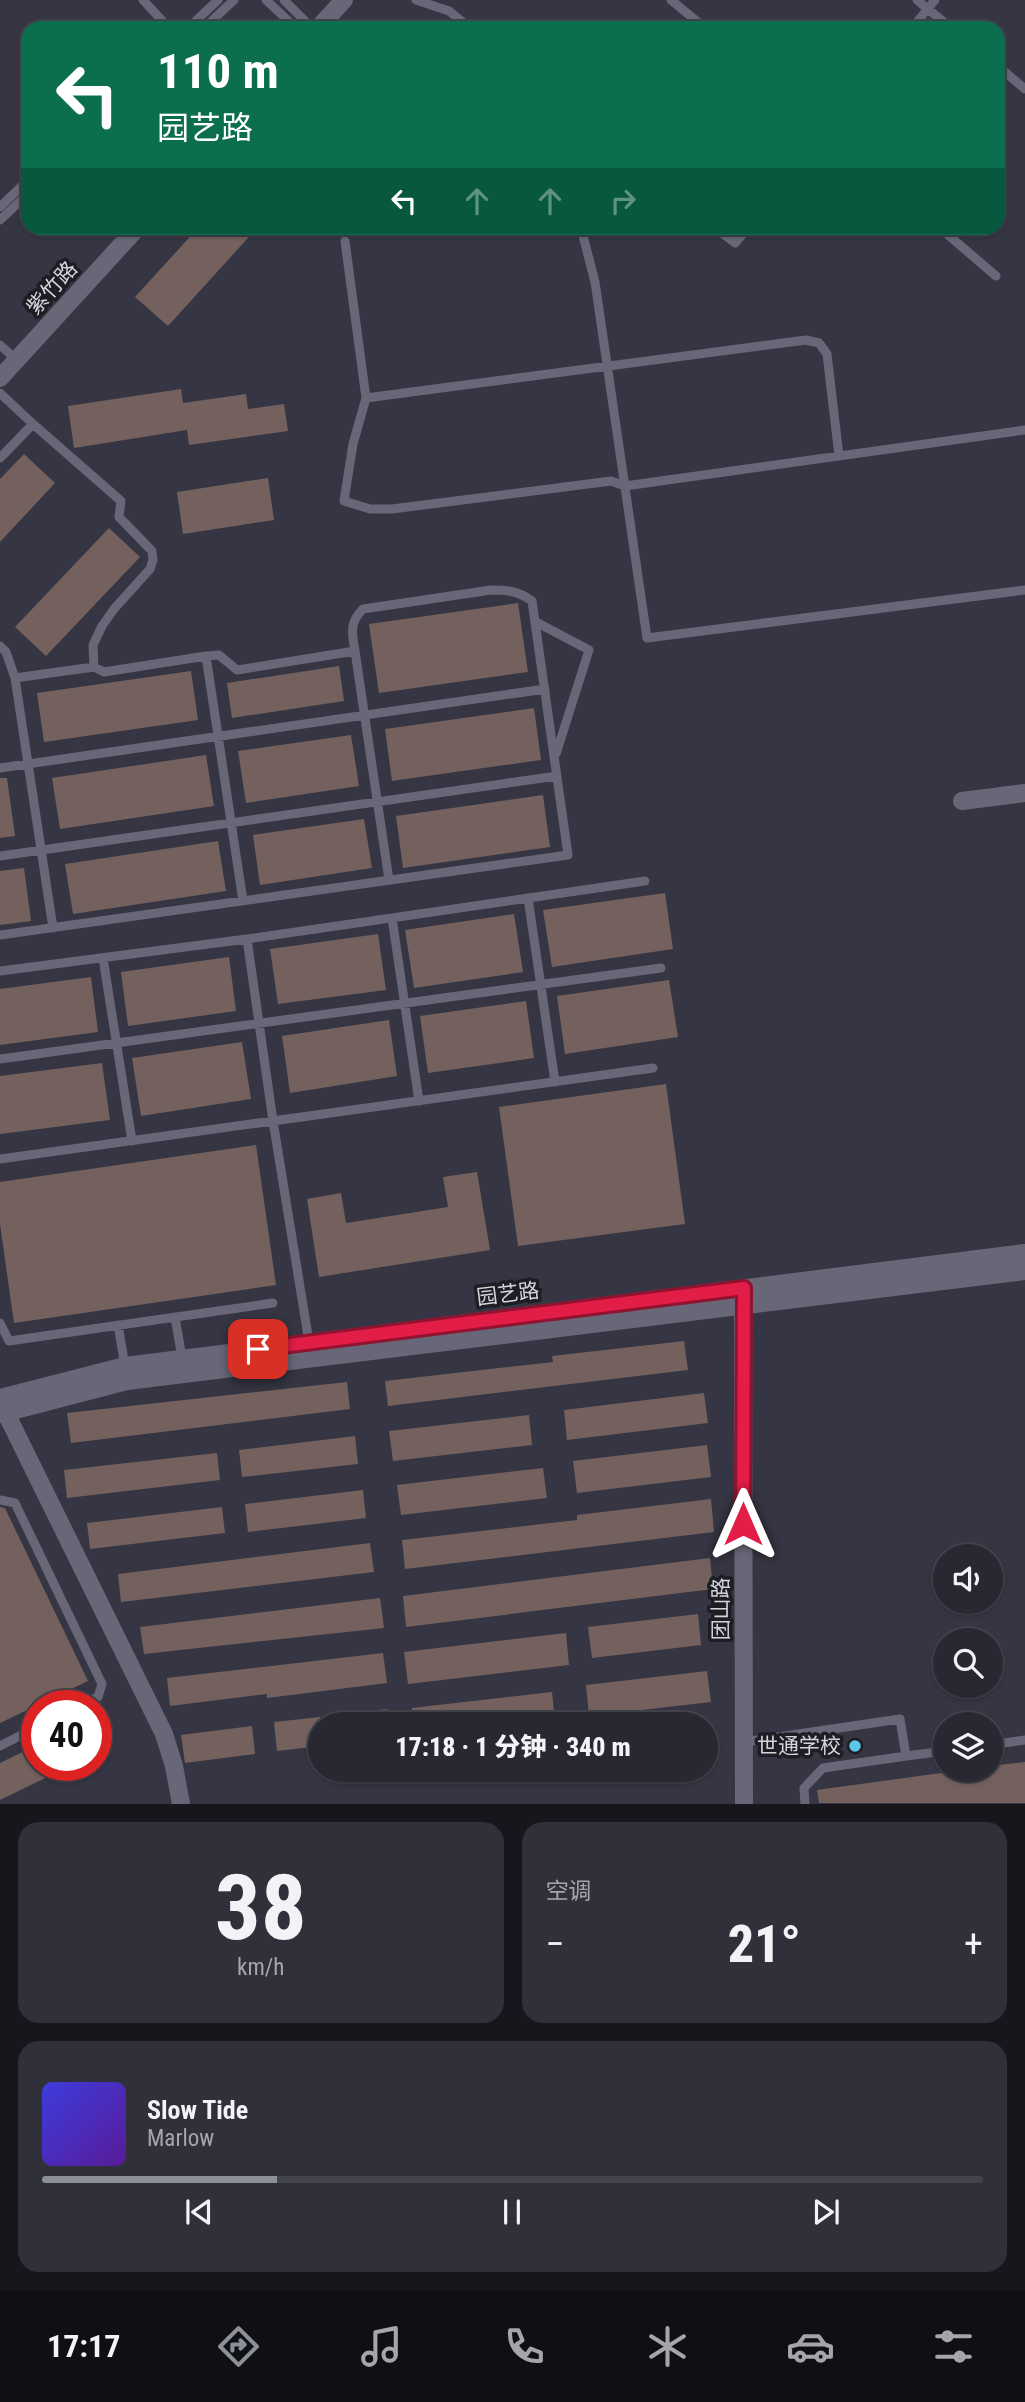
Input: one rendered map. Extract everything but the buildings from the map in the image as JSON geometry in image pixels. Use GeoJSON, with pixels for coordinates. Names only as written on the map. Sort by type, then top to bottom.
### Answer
{"type":"FeatureCollection","features":[{"type":"Feature","properties":{"kind":"street"},"geometry":{"type":"LineString","coordinates":[[324,21],[344,0]]}},
{"type":"Feature","properties":{"kind":"street","name":"紫竹路"},"geometry":{"type":"LineString","coordinates":[[0,379],[131,235]]}},
{"type":"Feature","properties":{"kind":"street"},"geometry":{"type":"LineString","coordinates":[[962,801],[1025,793]]}},
{"type":"Feature","properties":{"kind":"street","name":"园艺路"},"geometry":{"type":"LineString","coordinates":[[1,1406],[125,1366],[1025,1253]]}},
{"type":"Feature","properties":{"kind":"street","name":"园艺路"},"geometry":{"type":"LineString","coordinates":[[1,1406],[127,1381],[1025,1271]]}},
{"type":"Feature","properties":{"kind":"street","name":"团山路"},"geometry":{"type":"LineString","coordinates":[[744,1288],[744,1804]]}},
{"type":"Feature","properties":{"kind":"street"},"geometry":{"type":"LineString","coordinates":[[1,1406],[164,1734],[174,1766],[181,1804]]}},
{"type":"Feature","properties":{"kind":"lane"},"geometry":{"type":"LineString","coordinates":[[143,0],[162,21]]}},
{"type":"Feature","properties":{"kind":"lane"},"geometry":{"type":"LineString","coordinates":[[196,21],[218,0]]}},
{"type":"Feature","properties":{"kind":"lane"},"geometry":{"type":"LineString","coordinates":[[212,21],[234,0]]}},
{"type":"Feature","properties":{"kind":"lane"},"geometry":{"type":"LineString","coordinates":[[266,0],[288,21]]}},
{"type":"Feature","properties":{"kind":"lane"},"geometry":{"type":"LineString","coordinates":[[284,0],[305,21]]}},
{"type":"Feature","properties":{"kind":"lane"},"geometry":{"type":"LineString","coordinates":[[416,0],[449,11],[461,21]]}},
{"type":"Feature","properties":{"kind":"lane"},"geometry":{"type":"LineString","coordinates":[[671,0],[696,21]]}},
{"type":"Feature","properties":{"kind":"lane"},"geometry":{"type":"LineString","coordinates":[[917,0],[943,21]]}},
{"type":"Feature","properties":{"kind":"lane"},"geometry":{"type":"LineString","coordinates":[[918,21],[935,0]]}},
{"type":"Feature","properties":{"kind":"lane"},"geometry":{"type":"LineString","coordinates":[[1005,72],[1025,89]]}},
{"type":"Feature","properties":{"kind":"lane"},"geometry":{"type":"LineString","coordinates":[[0,207],[21,187]]}},
{"type":"Feature","properties":{"kind":"lane"},"geometry":{"type":"LineString","coordinates":[[0,220],[21,200]]}},
{"type":"Feature","properties":{"kind":"lane"},"geometry":{"type":"LineString","coordinates":[[583,235],[595,282],[647,638],[1025,590]]}},
{"type":"Feature","properties":{"kind":"lane"},"geometry":{"type":"LineString","coordinates":[[724,235],[735,243],[742,235]]}},
{"type":"Feature","properties":{"kind":"lane"},"geometry":{"type":"LineString","coordinates":[[948,235],[996,275]]}},
{"type":"Feature","properties":{"kind":"lane"},"geometry":{"type":"LineString","coordinates":[[345,241],[366,398],[353,444],[344,501],[370,509],[392,509],[611,481],[625,485],[1025,430]]}},
{"type":"Feature","properties":{"kind":"lane"},"geometry":{"type":"LineString","coordinates":[[366,398],[806,340],[818,343],[827,354],[839,456]]}},
{"type":"Feature","properties":{"kind":"lane"},"geometry":{"type":"LineString","coordinates":[[0,345],[17,360]]}},
{"type":"Feature","properties":{"kind":"lane"},"geometry":{"type":"LineString","coordinates":[[0,393],[121,501],[119,517],[152,551],[150,569],[102,626],[93,645],[94,667]]}},
{"type":"Feature","properties":{"kind":"lane"},"geometry":{"type":"LineString","coordinates":[[0,458],[33,424]]}},
{"type":"Feature","properties":{"kind":"lane"},"geometry":{"type":"LineString","coordinates":[[0,935],[568,855],[536,622],[531,601],[520,592],[508,590],[363,610],[355,617],[351,627],[389,880]]}},
{"type":"Feature","properties":{"kind":"lane"},"geometry":{"type":"LineString","coordinates":[[536,622],[589,650],[555,759]]}},
{"type":"Feature","properties":{"kind":"lane"},"geometry":{"type":"LineString","coordinates":[[0,647],[6,652],[15,678],[53,928]]}},
{"type":"Feature","properties":{"kind":"lane"},"geometry":{"type":"LineString","coordinates":[[15,678],[94,667],[104,671],[219,655],[237,670],[355,651]]}},
{"type":"Feature","properties":{"kind":"lane"},"geometry":{"type":"LineString","coordinates":[[206,656],[243,901]]}},
{"type":"Feature","properties":{"kind":"lane"},"geometry":{"type":"LineString","coordinates":[[0,768],[545,689]]}},
{"type":"Feature","properties":{"kind":"lane"},"geometry":{"type":"LineString","coordinates":[[0,856],[557,776]]}},
{"type":"Feature","properties":{"kind":"lane"},"geometry":{"type":"LineString","coordinates":[[0,971],[247,939],[645,881]]}},
{"type":"Feature","properties":{"kind":"lane"},"geometry":{"type":"LineString","coordinates":[[528,898],[555,1082]]}},
{"type":"Feature","properties":{"kind":"lane"},"geometry":{"type":"LineString","coordinates":[[392,918],[419,1101]]}},
{"type":"Feature","properties":{"kind":"lane"},"geometry":{"type":"LineString","coordinates":[[247,939],[309,1342]]}},
{"type":"Feature","properties":{"kind":"lane"},"geometry":{"type":"LineString","coordinates":[[103,958],[131,1141]]}},
{"type":"Feature","properties":{"kind":"lane"},"geometry":{"type":"LineString","coordinates":[[0,1059],[661,968]]}},
{"type":"Feature","properties":{"kind":"lane"},"geometry":{"type":"LineString","coordinates":[[0,1159],[653,1068]]}},
{"type":"Feature","properties":{"kind":"lane"},"geometry":{"type":"LineString","coordinates":[[0,1324],[9,1341],[273,1303]]}},
{"type":"Feature","properties":{"kind":"lane"},"geometry":{"type":"LineString","coordinates":[[175,1317],[182,1358]]}},
{"type":"Feature","properties":{"kind":"lane"},"geometry":{"type":"LineString","coordinates":[[118,1325],[125,1366]]}},
{"type":"Feature","properties":{"kind":"lane"},"geometry":{"type":"LineString","coordinates":[[0,1500],[15,1503],[102,1684],[100,1690]]}},
{"type":"Feature","properties":{"kind":"lane"},"geometry":{"type":"LineString","coordinates":[[744,1742],[900,1719],[906,1756]]}},
{"type":"Feature","properties":{"kind":"lane"},"geometry":{"type":"LineString","coordinates":[[0,1746],[21,1735]]}},
{"type":"Feature","properties":{"kind":"lane"},"geometry":{"type":"LineString","coordinates":[[1003,1743],[1025,1740]]}},
{"type":"Feature","properties":{"kind":"lane"},"geometry":{"type":"LineString","coordinates":[[806,1804],[803,1787],[823,1768],[933,1753]]}},
{"type":"Feature","properties":{"kind":"place","name":"世通学校"},"geometry":{"type":"Point","coordinates":[855,1746]}},
{"type":"Feature","properties":{"kind":"route"},"geometry":{"type":"LineString","coordinates":[[258,1349],[744,1288],[743,1524]]}}]}
